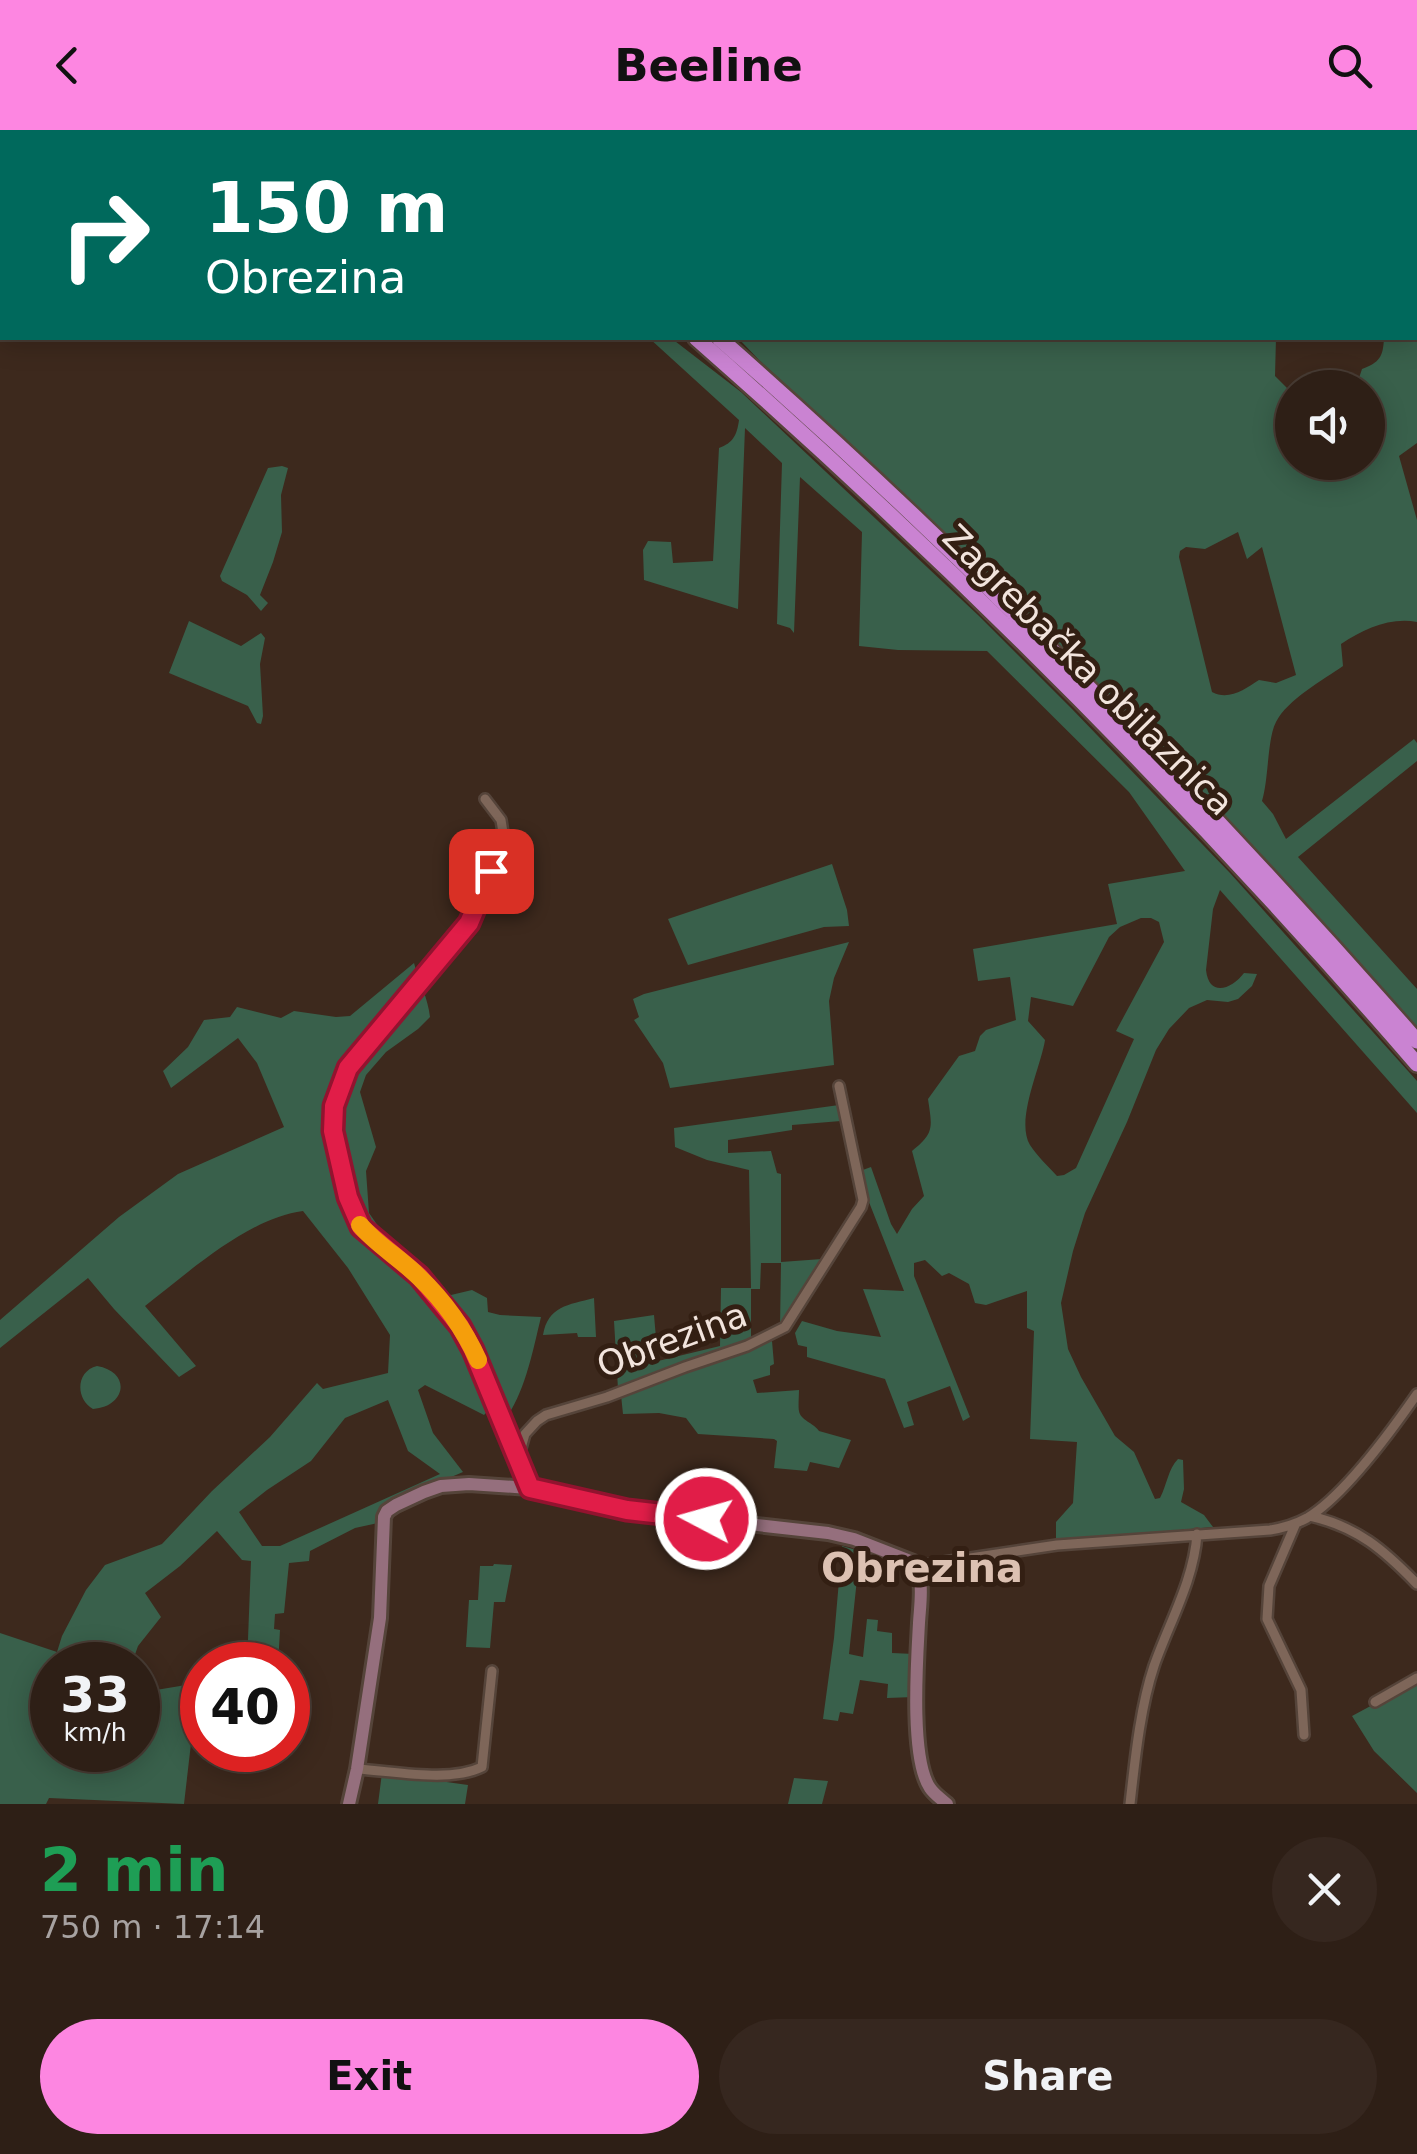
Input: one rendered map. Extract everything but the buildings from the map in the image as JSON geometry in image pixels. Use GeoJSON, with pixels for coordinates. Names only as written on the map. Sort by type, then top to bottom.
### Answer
{"type":"FeatureCollection","features":[{"type":"Feature","properties":{"kind":"highway","name":"Zagrebačka obilaznica"},"geometry":{"type":"LineString","coordinates":[[698,340],[860,486],[1046,666],[1246,874],[1417,1064]]}},
{"type":"Feature","properties":{"kind":"highway","name":"Zagrebačka obilaznica"},"geometry":{"type":"LineString","coordinates":[[721,340],[923,525],[1058,657],[1256,862],[1417,1041]]}},
{"type":"Feature","properties":{"kind":"street"},"geometry":{"type":"LineString","coordinates":[[485,799],[501,820],[504,838],[469,923],[348,1068],[334,1106],[333,1131],[348,1197],[361,1227],[419,1276],[450,1312],[473,1350],[530,1488]]}},
{"type":"Feature","properties":{"kind":"street","name":"Obrezina"},"geometry":{"type":"LineString","coordinates":[[518,1458],[525,1434],[546,1415],[747,1346],[777,1332],[792,1319],[863,1200],[839,1086]]}},
{"type":"Feature","properties":{"kind":"street"},"geometry":{"type":"LineString","coordinates":[[349,1804],[380,1618],[383,1524],[387,1511],[441,1486],[530,1488],[627,1510],[828,1533],[854,1539],[917,1566],[1057,1545],[1270,1530],[1296,1523],[1327,1502],[1380,1444],[1417,1394]]}},
{"type":"Feature","properties":{"kind":"street"},"geometry":{"type":"LineString","coordinates":[[1310,1516],[1335,1522],[1365,1537],[1390,1555],[1417,1584]]}},
{"type":"Feature","properties":{"kind":"street"},"geometry":{"type":"LineString","coordinates":[[1296,1523],[1269,1586],[1266,1619],[1301,1690],[1304,1735]]}},
{"type":"Feature","properties":{"kind":"street"},"geometry":{"type":"LineString","coordinates":[[1130,1804],[1149,1683],[1189,1574],[1197,1534]]}},
{"type":"Feature","properties":{"kind":"street"},"geometry":{"type":"LineString","coordinates":[[917,1566],[920,1760],[930,1790],[947,1804]]}},
{"type":"Feature","properties":{"kind":"street"},"geometry":{"type":"LineString","coordinates":[[357,1769],[452,1774],[482,1767],[492,1671]]}},
{"type":"Feature","properties":{"kind":"street"},"geometry":{"type":"LineString","coordinates":[[1376,1702],[1417,1678]]}},
{"type":"Feature","properties":{"kind":"green space"},"geometry":{"type":"Polygon","coordinates":[[[651,340],[674,340],[741,392],[979,616],[1230,873],[1417,1081],[1417,1113],[1220,890],[1213,909],[1208,979],[1222,988],[1244,973],[1257,974],[1252,986],[1238,999],[1207,1000],[1189,1008],[1156,1050],[1085,1213],[1061,1303],[1068,1349],[1081,1377],[1115,1436],[1134,1452],[1155,1499],[1160,1498],[1175,1463],[1183,1460],[1181,1502],[1204,1515],[1213,1527],[1056,1541],[1056,1522],[1073,1503],[1077,1442],[1030,1439],[1034,1331],[1027,1328],[1027,1291],[986,1305],[975,1303],[969,1284],[949,1273],[942,1276],[925,1260],[914,1263],[914,1276],[970,1417],[963,1421],[950,1386],[907,1402],[914,1425],[904,1428],[885,1379],[807,1357],[807,1347],[798,1345],[795,1333],[802,1321],[881,1337],[863,1289],[904,1291],[860,1171],[871,1167],[897,1234],[924,1196],[912,1151],[930,1129],[928,1099],[959,1056],[975,1051],[986,1030],[1016,1020],[1010,977],[978,981],[973,949],[1117,924],[1108,884],[1185,871],[1129,792],[987,651],[859,646],[862,532],[800,477],[794,633],[777,624],[782,463],[745,428],[738,609],[644,580],[643,550],[648,541],[671,542],[673,563],[713,561],[719,448],[734,438],[739,420],[651,340]],[[1141,918],[1109,937],[1073,1006],[1031,997],[1028,1021],[1045,1040],[1027,1108],[1026,1134],[1030,1145],[1057,1176],[1076,1168],[1134,1039],[1116,1031],[1164,942],[1159,922],[1141,918]]]}},
{"type":"Feature","properties":{"kind":"green space"},"geometry":{"type":"Polygon","coordinates":[[[740,340],[1276,340],[1275,480],[1385,480],[1385,370],[1362,370],[1379,358],[1384,340],[1417,340],[1417,443],[1399,456],[1417,520],[1417,622],[1397,621],[1378,626],[1341,644],[1343,666],[1297,698],[1276,722],[1262,801],[1286,839],[1414,739],[1417,743],[1417,761],[1298,857],[1417,989],[1417,1027],[1259,853],[1097,684],[740,340]],[[1238,532],[1205,549],[1186,547],[1180,551],[1212,692],[1237,693],[1259,680],[1276,683],[1296,675],[1262,547],[1247,559],[1238,532]]]}},
{"type":"Feature","properties":{"kind":"green space"},"geometry":{"type":"Polygon","coordinates":[[[268,468],[288,468],[281,495],[282,532],[260,595],[268,603],[261,611],[247,595],[220,576],[268,468]]]}},
{"type":"Feature","properties":{"kind":"green space"},"geometry":{"type":"Polygon","coordinates":[[[189,621],[241,646],[261,633],[265,638],[260,664],[261,724],[248,706],[169,673],[189,621]]]}},
{"type":"Feature","properties":{"kind":"green space"},"geometry":{"type":"Polygon","coordinates":[[[832,864],[849,926],[824,927],[688,965],[668,919],[832,864]]]}},
{"type":"Feature","properties":{"kind":"green space"},"geometry":{"type":"Polygon","coordinates":[[[849,942],[829,1001],[834,1065],[670,1088],[663,1063],[634,1020],[639,1017],[633,999],[849,942]]]}},
{"type":"Feature","properties":{"kind":"green space"},"geometry":{"type":"Polygon","coordinates":[[[414,963],[430,1017],[386,1052],[366,1075],[360,1092],[376,1147],[366,1171],[369,1213],[425,1278],[451,1295],[472,1290],[487,1298],[488,1312],[541,1317],[519,1394],[507,1417],[496,1402],[484,1415],[425,1385],[418,1390],[433,1433],[463,1472],[435,1484],[378,1523],[355,1528],[310,1551],[309,1561],[289,1563],[284,1613],[275,1614],[274,1629],[280,1630],[279,1642],[248,1642],[251,1561],[242,1560],[217,1531],[145,1593],[161,1617],[141,1642],[60,1642],[86,1590],[105,1565],[162,1544],[270,1437],[317,1383],[323,1389],[388,1373],[390,1335],[348,1268],[303,1211],[240,1235],[145,1306],[196,1366],[179,1377],[88,1278],[0,1348],[0,1320],[119,1217],[178,1174],[284,1127],[257,1063],[238,1038],[171,1088],[163,1071],[188,1047],[204,1020],[230,1017],[237,1007],[281,1018],[294,1011],[350,1016],[414,963]],[[388,1400],[345,1418],[311,1461],[239,1512],[262,1546],[280,1546],[440,1474],[408,1451],[388,1400]]]}},
{"type":"Feature","properties":{"kind":"green space"},"geometry":{"type":"Polygon","coordinates":[[[839,1105],[841,1121],[792,1125],[792,1130],[728,1140],[728,1153],[771,1151],[777,1173],[781,1174],[781,1262],[822,1259],[822,1266],[780,1328],[781,1263],[761,1263],[760,1289],[751,1289],[751,1341],[618,1389],[614,1321],[654,1315],[658,1361],[720,1346],[721,1288],[751,1288],[749,1170],[675,1147],[674,1128],[839,1105]]]}},
{"type":"Feature","properties":{"kind":"green space"},"geometry":{"type":"Polygon","coordinates":[[[594,1298],[596,1337],[578,1337],[577,1333],[543,1335],[554,1312],[594,1298]]]}},
{"type":"Feature","properties":{"kind":"green space"},"geometry":{"type":"Polygon","coordinates":[[[772,1341],[774,1364],[770,1366],[770,1375],[753,1380],[757,1393],[799,1390],[802,1417],[819,1431],[851,1440],[839,1468],[810,1462],[807,1471],[774,1468],[774,1439],[698,1434],[686,1418],[659,1413],[623,1414],[621,1395],[772,1341]]]}},
{"type":"Feature","properties":{"kind":"green space"},"geometry":{"type":"Polygon","coordinates":[[[97,1366],[116,1375],[120,1389],[112,1402],[93,1409],[83,1399],[80,1386],[85,1373],[97,1366]]]}},
{"type":"Feature","properties":{"kind":"green space"},"geometry":{"type":"Polygon","coordinates":[[[842,1546],[860,1551],[849,1654],[863,1657],[867,1619],[878,1620],[877,1631],[892,1633],[892,1653],[914,1654],[914,1697],[887,1698],[888,1684],[860,1680],[853,1714],[840,1712],[838,1721],[823,1719],[842,1546]]]}},
{"type":"Feature","properties":{"kind":"green space"},"geometry":{"type":"Polygon","coordinates":[[[512,1565],[505,1602],[494,1602],[490,1648],[466,1647],[469,1600],[478,1600],[480,1566],[512,1565]]]}},
{"type":"Feature","properties":{"kind":"green space"},"geometry":{"type":"Polygon","coordinates":[[[0,1633],[30,1643],[30,1772],[160,1772],[160,1689],[180,1686],[180,1772],[188,1772],[184,1804],[49,1798],[46,1804],[0,1804],[0,1633]]]}},
{"type":"Feature","properties":{"kind":"green space"},"geometry":{"type":"Polygon","coordinates":[[[1417,1681],[1417,1793],[1374,1751],[1352,1716],[1417,1681]]]}},
{"type":"Feature","properties":{"kind":"green space"},"geometry":{"type":"Polygon","coordinates":[[[382,1773],[468,1785],[465,1804],[378,1804],[382,1773]]]}},
{"type":"Feature","properties":{"kind":"green space"},"geometry":{"type":"Polygon","coordinates":[[[794,1778],[828,1781],[822,1804],[788,1804],[794,1778]]]}},
{"type":"Feature","properties":{"kind":"slow traffic"},"geometry":{"type":"LineString","coordinates":[[360,1225],[435,1294],[460,1326],[478,1360]]}},
{"type":"Feature","properties":{"kind":"district","name":"Obrezina"},"geometry":{"type":"Point","coordinates":[922,1568]}},
{"type":"Feature","properties":{"kind":"route"},"geometry":{"type":"LineString","coordinates":[[491,871],[469,923],[348,1068],[334,1106],[333,1131],[348,1197],[361,1227],[419,1276],[460,1326],[530,1488],[627,1510],[706,1519]]}}]}
